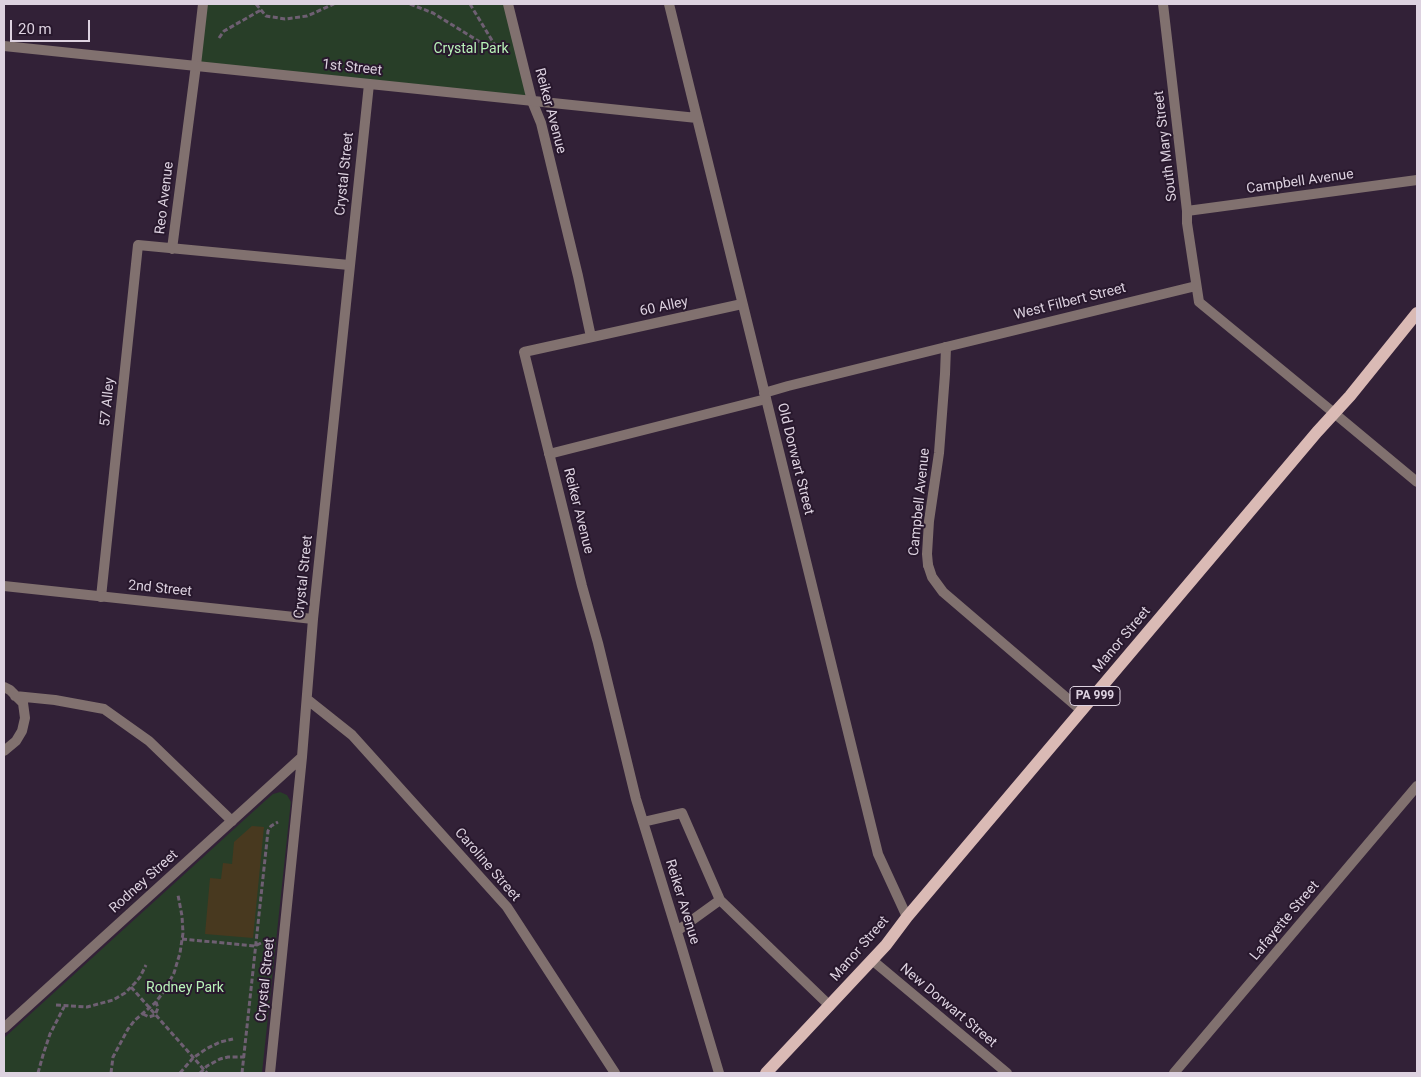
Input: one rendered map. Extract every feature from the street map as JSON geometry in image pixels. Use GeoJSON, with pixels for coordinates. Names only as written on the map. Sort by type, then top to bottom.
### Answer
{"type":"FeatureCollection","features":[{"type":"Feature","properties":{"kind":"main road","name":"Manor Street"},"geometry":{"type":"LineString","coordinates":[[766,1073],[886,945],[907,917],[1334,414],[1417,313]]}},
{"type":"Feature","properties":{"kind":"street","name":"Reo Avenue"},"geometry":{"type":"LineString","coordinates":[[203,4],[172,249],[349,265]]}},
{"type":"Feature","properties":{"kind":"street","name":"Reiker Avenue"},"geometry":{"type":"LineString","coordinates":[[508,4],[532,101],[543,132],[591,337],[524,352],[643,822],[719,1073]]}},
{"type":"Feature","properties":{"kind":"street","name":"Old Dorwart Street"},"geometry":{"type":"LineString","coordinates":[[669,4],[878,854],[907,917]]}},
{"type":"Feature","properties":{"kind":"street","name":"South Mary Street"},"geometry":{"type":"LineString","coordinates":[[1163,4],[1187,223],[1196,286]]}},
{"type":"Feature","properties":{"kind":"street","name":"1st Street"},"geometry":{"type":"LineString","coordinates":[[4,46],[697,118]]}},
{"type":"Feature","properties":{"kind":"street","name":"Crystal Street"},"geometry":{"type":"LineString","coordinates":[[270,1073],[308,700],[313,619],[369,84]]}},
{"type":"Feature","properties":{"kind":"street","name":"Campbell Avenue"},"geometry":{"type":"LineString","coordinates":[[1187,211],[1417,180]]}},
{"type":"Feature","properties":{"kind":"street","name":"57 Alley"},"geometry":{"type":"LineString","coordinates":[[101,597],[138,245],[172,249]]}},
{"type":"Feature","properties":{"kind":"street","name":"West Filbert Street"},"geometry":{"type":"LineString","coordinates":[[549,454],[765,396],[788,386],[1196,286]]}},
{"type":"Feature","properties":{"kind":"street"},"geometry":{"type":"LineString","coordinates":[[1196,286],[1199,302],[1417,482]]}},
{"type":"Feature","properties":{"kind":"street","name":"60 Alley"},"geometry":{"type":"LineString","coordinates":[[591,337],[742,304]]}},
{"type":"Feature","properties":{"kind":"street","name":"Campbell Avenue"},"geometry":{"type":"LineString","coordinates":[[946,347],[946,374],[939,453],[929,521],[927,554],[928,566],[932,577],[943,592],[1082,711]]}},
{"type":"Feature","properties":{"kind":"street","name":"2nd Street"},"geometry":{"type":"LineString","coordinates":[[4,586],[313,619]]}},
{"type":"Feature","properties":{"kind":"street"},"geometry":{"type":"LineString","coordinates":[[4,687],[22,703],[25,718],[22,731],[16,741],[4,751]]}},
{"type":"Feature","properties":{"kind":"street"},"geometry":{"type":"LineString","coordinates":[[15,696],[55,700],[104,709],[149,741],[232,821]]}},
{"type":"Feature","properties":{"kind":"street","name":"Caroline Street"},"geometry":{"type":"LineString","coordinates":[[308,700],[352,735],[507,907],[615,1073]]}},
{"type":"Feature","properties":{"kind":"street","name":"Rodney Street"},"geometry":{"type":"LineString","coordinates":[[4,1028],[302,757]]}},
{"type":"Feature","properties":{"kind":"street","name":"Lafayette Street"},"geometry":{"type":"LineString","coordinates":[[1174,1073],[1417,786]]}},
{"type":"Feature","properties":{"kind":"street"},"geometry":{"type":"LineString","coordinates":[[643,822],[682,813],[720,900],[830,1006]]}},
{"type":"Feature","properties":{"kind":"street"},"geometry":{"type":"LineString","coordinates":[[676,931],[720,900]]}},
{"type":"Feature","properties":{"kind":"street","name":"New Dorwart Street"},"geometry":{"type":"LineString","coordinates":[[872,960],[1006,1073]]}},
{"type":"Feature","properties":{"kind":"path"},"geometry":{"type":"LineString","coordinates":[[256,4],[266,16],[275,18],[307,16],[334,4]]}},
{"type":"Feature","properties":{"kind":"path"},"geometry":{"type":"LineString","coordinates":[[410,4],[433,13],[502,56],[470,4]]}},
{"type":"Feature","properties":{"kind":"path"},"geometry":{"type":"LineString","coordinates":[[196,65],[224,31],[261,10]]}},
{"type":"Feature","properties":{"kind":"path"},"geometry":{"type":"LineString","coordinates":[[242,1073],[268,831],[271,826],[278,822]]}},
{"type":"Feature","properties":{"kind":"path"},"geometry":{"type":"LineString","coordinates":[[111,1073],[113,1057],[123,1037],[135,1020],[156,1002],[174,973],[180,953],[183,925],[178,896],[175,890]]}},
{"type":"Feature","properties":{"kind":"path"},"geometry":{"type":"LineString","coordinates":[[182,939],[255,946]]}},
{"type":"Feature","properties":{"kind":"path"},"geometry":{"type":"LineString","coordinates":[[50,1006],[87,1007],[119,997],[140,977],[146,965]]}},
{"type":"Feature","properties":{"kind":"path"},"geometry":{"type":"LineString","coordinates":[[130,987],[207,1073]]}},
{"type":"Feature","properties":{"kind":"path"},"geometry":{"type":"LineString","coordinates":[[143,1014],[149,1017],[155,1015],[158,1008],[156,1002]]}},
{"type":"Feature","properties":{"kind":"path"},"geometry":{"type":"LineString","coordinates":[[38,1073],[50,1034],[64,1006]]}},
{"type":"Feature","properties":{"kind":"path"},"geometry":{"type":"LineString","coordinates":[[180,1073],[193,1058],[213,1045],[233,1039]]}},
{"type":"Feature","properties":{"kind":"path"},"geometry":{"type":"LineString","coordinates":[[200,1073],[203,1069],[220,1059],[244,1057]]}},
{"type":"Feature","properties":{"kind":"green space","name":"Crystal Park"},"geometry":{"type":"Polygon","coordinates":[[[203,4],[508,4],[532,101],[196,65],[203,4]]]}},
{"type":"Feature","properties":{"kind":"green space","name":"Rodney Park"},"geometry":{"type":"Polygon","coordinates":[[[280,792],[287,795],[291,802],[262,1073],[4,1073],[4,1038],[266,800],[273,794],[280,792]]]}},
{"type":"Feature","properties":{"kind":"building"},"geometry":{"type":"Polygon","coordinates":[[[252,826],[264,827],[253,938],[205,934],[210,878],[221,879],[223,863],[232,864],[234,842],[252,826]]]}}]}
